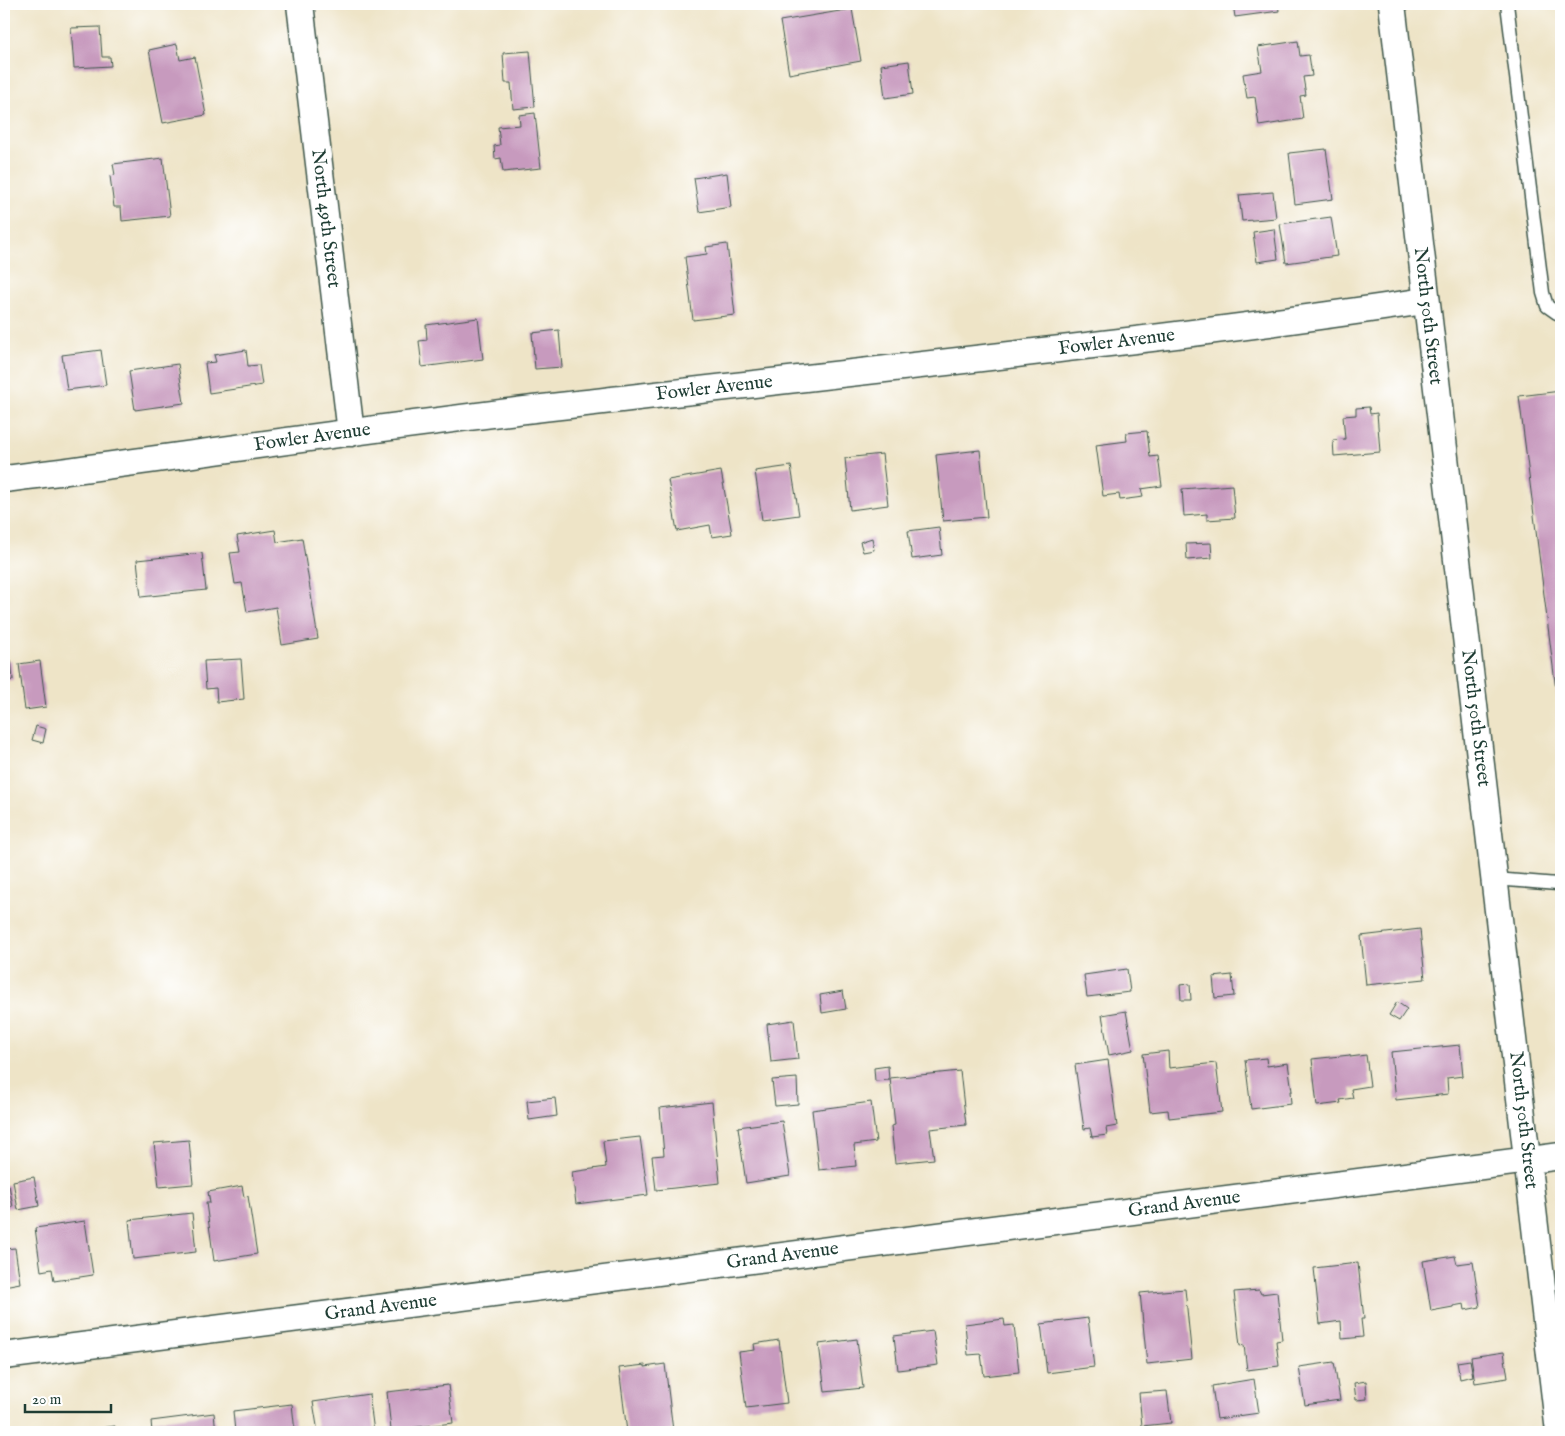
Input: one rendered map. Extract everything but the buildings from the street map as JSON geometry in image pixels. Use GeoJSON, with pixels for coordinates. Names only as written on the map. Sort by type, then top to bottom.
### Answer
{"type":"FeatureCollection","features":[{"type":"Feature","properties":{"kind":"street","name":"North 49th Street"},"geometry":{"type":"LineString","coordinates":[[300,4],[351,433]]}},
{"type":"Feature","properties":{"kind":"street","name":"North 50th Street"},"geometry":{"type":"LineString","coordinates":[[1392,4],[1425,301],[1529,1160],[1559,1432]]}},
{"type":"Feature","properties":{"kind":"street","name":"Fowler Avenue"},"geometry":{"type":"LineString","coordinates":[[4,479],[555,406],[1110,343],[1425,301]]}},
{"type":"Feature","properties":{"kind":"street","name":"Grand Avenue"},"geometry":{"type":"LineString","coordinates":[[4,1356],[1561,1156]]}},
{"type":"Feature","properties":{"kind":"lane"},"geometry":{"type":"LineString","coordinates":[[1507,4],[1543,293],[1547,306],[1557,313],[1561,313]]}},
{"type":"Feature","properties":{"kind":"lane"},"geometry":{"type":"LineString","coordinates":[[1495,879],[1557,884],[1561,886]]}}]}
